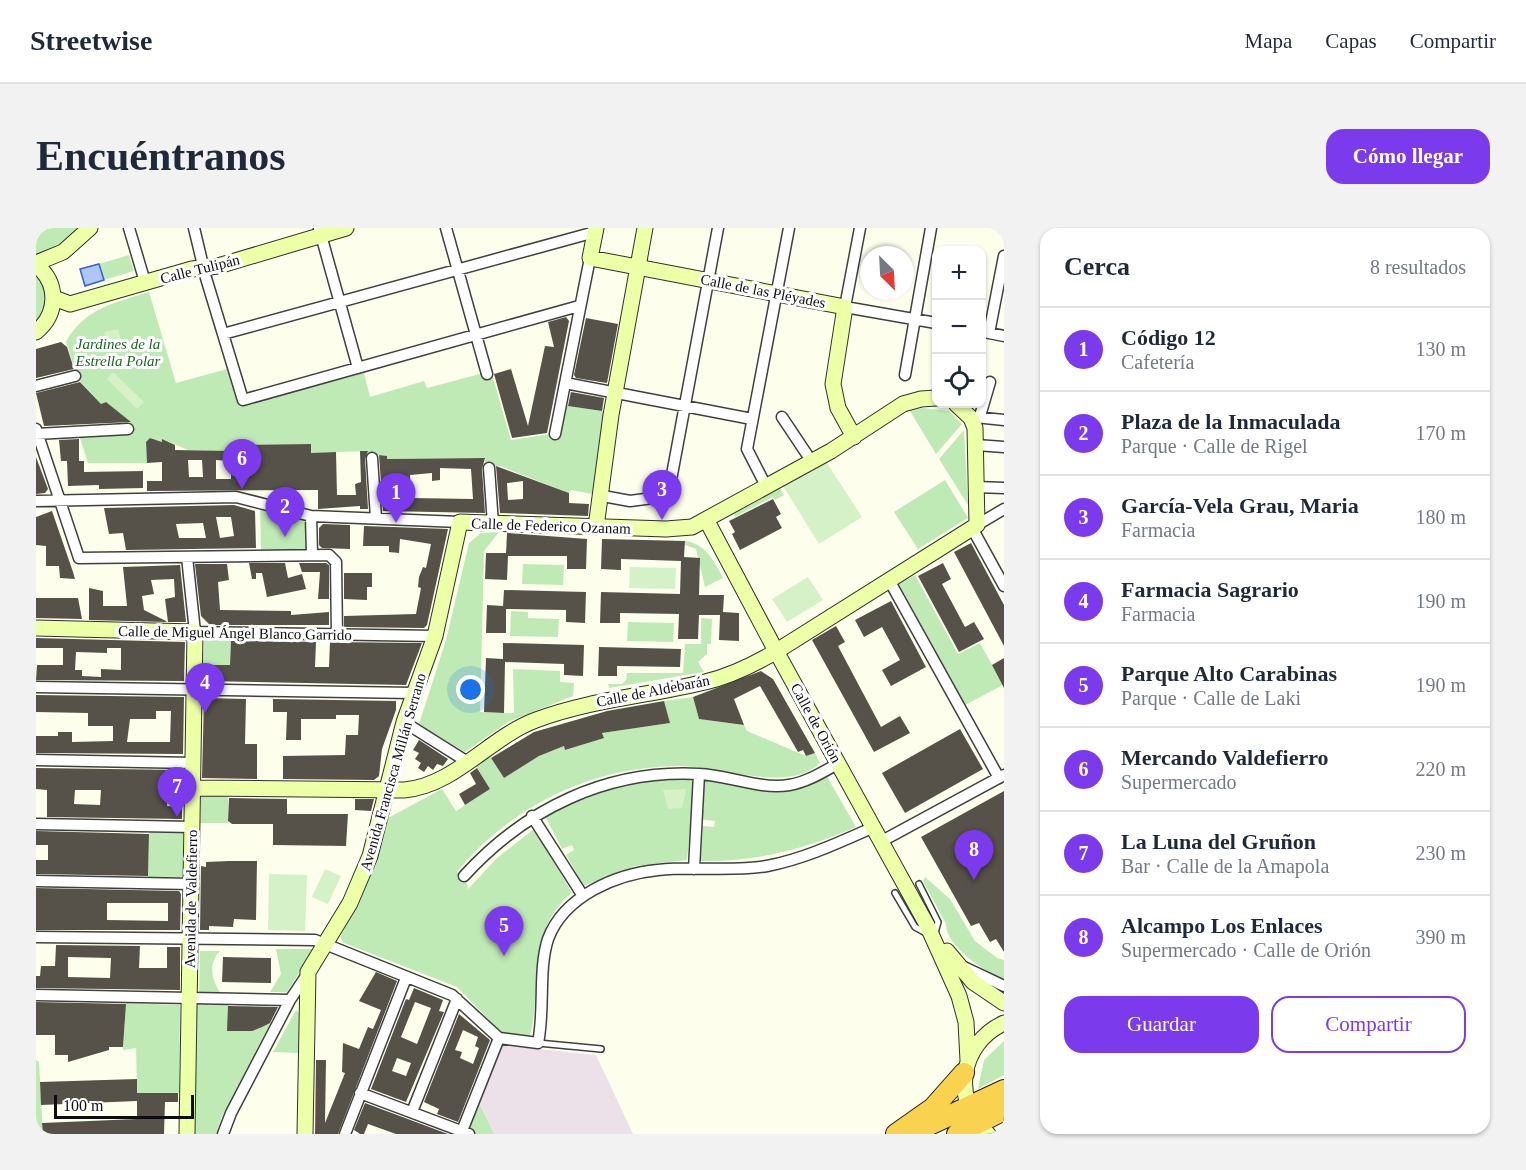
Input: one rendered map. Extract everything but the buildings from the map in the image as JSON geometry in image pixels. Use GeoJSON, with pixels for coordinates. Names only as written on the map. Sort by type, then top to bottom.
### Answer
{"type":"FeatureCollection","features":[{"type":"Feature","properties":{"kind":"highway"},"geometry":{"type":"LineString","coordinates":[[896,1134],[926,1115],[966,1067]]}},
{"type":"Feature","properties":{"kind":"highway"},"geometry":{"type":"LineString","coordinates":[[910,1134],[978,1122],[1004,1090]]}},
{"type":"Feature","properties":{"kind":"highway"},"geometry":{"type":"LineString","coordinates":[[957,1134],[1004,1110]]}},
{"type":"Feature","properties":{"kind":"street"},"geometry":{"type":"LineString","coordinates":[[50,281],[54,267],[63,252],[90,228]]}},
{"type":"Feature","properties":{"kind":"street"},"geometry":{"type":"LineString","coordinates":[[129,228],[145,282]]}},
{"type":"Feature","properties":{"kind":"street"},"geometry":{"type":"LineString","coordinates":[[194,228],[243,400],[579,306]]}},
{"type":"Feature","properties":{"kind":"street","name":"Calle Tulipán"},"geometry":{"type":"LineString","coordinates":[[54,298],[70,304],[319,232],[346,228]]}},
{"type":"Feature","properties":{"kind":"street"},"geometry":{"type":"LineString","coordinates":[[446,228],[487,374]]}},
{"type":"Feature","properties":{"kind":"street"},"geometry":{"type":"LineString","coordinates":[[596,527],[616,393],[645,228]]}},
{"type":"Feature","properties":{"kind":"street"},"geometry":{"type":"LineString","coordinates":[[603,496],[630,501],[668,496],[718,228]]}},
{"type":"Feature","properties":{"kind":"street"},"geometry":{"type":"LineString","coordinates":[[766,486],[747,449],[789,228]]}},
{"type":"Feature","properties":{"kind":"street"},"geometry":{"type":"LineString","coordinates":[[854,437],[838,408],[833,384],[860,228]]}},
{"type":"Feature","properties":{"kind":"street"},"geometry":{"type":"LineString","coordinates":[[905,375],[931,228]]}},
{"type":"Feature","properties":{"kind":"street"},"geometry":{"type":"LineString","coordinates":[[223,334],[458,272],[595,230],[555,434]]}},
{"type":"Feature","properties":{"kind":"street"},"geometry":{"type":"LineString","coordinates":[[319,232],[358,368]]}},
{"type":"Feature","properties":{"kind":"street"},"geometry":{"type":"LineString","coordinates":[[36,332],[47,321],[54,298],[50,281],[36,264],[63,252]]}},
{"type":"Feature","properties":{"kind":"street"},"geometry":{"type":"LineString","coordinates":[[986,328],[1004,256]]}},
{"type":"Feature","properties":{"kind":"street","name":"Calle de las Pléyades"},"geometry":{"type":"LineString","coordinates":[[590,258],[932,322]]}},
{"type":"Feature","properties":{"kind":"street"},"geometry":{"type":"LineString","coordinates":[[986,332],[1004,336]]}},
{"type":"Feature","properties":{"kind":"street"},"geometry":{"type":"LineString","coordinates":[[36,386],[75,376]]}},
{"type":"Feature","properties":{"kind":"street"},"geometry":{"type":"LineString","coordinates":[[990,382],[975,417],[974,527],[1004,586]]}},
{"type":"Feature","properties":{"kind":"street"},"geometry":{"type":"LineString","coordinates":[[565,383],[752,419]]}},
{"type":"Feature","properties":{"kind":"street","name":"Calle de Federico Ozanam"},"geometry":{"type":"LineString","coordinates":[[36,501],[239,497],[311,516],[493,524],[684,528],[707,521],[812,462],[903,405],[932,398]]}},
{"type":"Feature","properties":{"kind":"street"},"geometry":{"type":"LineString","coordinates":[[962,408],[975,417],[1004,420]]}},
{"type":"Feature","properties":{"kind":"street"},"geometry":{"type":"LineString","coordinates":[[782,417],[812,462]]}},
{"type":"Feature","properties":{"kind":"street"},"geometry":{"type":"LineString","coordinates":[[128,429],[37,433],[81,559],[329,555],[336,562],[337,636]]}},
{"type":"Feature","properties":{"kind":"street"},"geometry":{"type":"LineString","coordinates":[[975,445],[1004,447]]}},
{"type":"Feature","properties":{"kind":"street"},"geometry":{"type":"LineString","coordinates":[[372,458],[376,518]]}},
{"type":"Feature","properties":{"kind":"street"},"geometry":{"type":"LineString","coordinates":[[489,468],[493,524]]}},
{"type":"Feature","properties":{"kind":"street"},"geometry":{"type":"LineString","coordinates":[[976,487],[1004,488]]}},
{"type":"Feature","properties":{"kind":"street","name":"Calle de Aldebarán"},"geometry":{"type":"LineString","coordinates":[[193,788],[386,790],[431,785],[502,736],[536,720],[592,703],[704,682],[732,673],[776,651],[1004,509]]}},
{"type":"Feature","properties":{"kind":"street"},"geometry":{"type":"LineString","coordinates":[[311,516],[312,554]]}},
{"type":"Feature","properties":{"kind":"street","name":"Calle de Orión"},"geometry":{"type":"LineString","coordinates":[[707,521],[931,932],[953,981],[964,1013],[966,1067],[964,1085],[978,1122]]}},
{"type":"Feature","properties":{"kind":"street","name":"Avenida Francisca Millán Serrano"},"geometry":{"type":"LineString","coordinates":[[223,1134],[231,1113],[290,999],[326,944],[362,880],[376,836],[404,722],[435,636],[460,522]]}},
{"type":"Feature","properties":{"kind":"street","name":"Avenida de Valdefierro"},"geometry":{"type":"LineString","coordinates":[[187,557],[195,632],[187,1134]]}},
{"type":"Feature","properties":{"kind":"street"},"geometry":{"type":"LineString","coordinates":[[882,842],[1001,776],[889,580]]}},
{"type":"Feature","properties":{"kind":"street","name":"Calle de Miguel Ángel Blanco Garrido"},"geometry":{"type":"LineString","coordinates":[[36,628],[337,636],[435,636]]}},
{"type":"Feature","properties":{"kind":"street"},"geometry":{"type":"LineString","coordinates":[[36,687],[414,693]]}},
{"type":"Feature","properties":{"kind":"street"},"geometry":{"type":"LineString","coordinates":[[404,722],[466,761]]}},
{"type":"Feature","properties":{"kind":"street"},"geometry":{"type":"LineString","coordinates":[[36,760],[193,763]]}},
{"type":"Feature","properties":{"kind":"street"},"geometry":{"type":"LineString","coordinates":[[464,876],[495,845],[532,816],[559,801],[605,784],[659,774],[699,774],[780,786],[801,782],[839,763]]}},
{"type":"Feature","properties":{"kind":"street"},"geometry":{"type":"LineString","coordinates":[[694,869],[699,774]]}},
{"type":"Feature","properties":{"kind":"street"},"geometry":{"type":"LineString","coordinates":[[532,816],[584,896]]}},
{"type":"Feature","properties":{"kind":"street"},"geometry":{"type":"LineString","coordinates":[[36,824],[192,827]]}},
{"type":"Feature","properties":{"kind":"street"},"geometry":{"type":"LineString","coordinates":[[36,937],[315,940],[457,999],[500,1038],[538,1043],[543,999],[543,966],[549,938],[564,913],[584,896],[633,874],[661,869],[737,869],[784,862],[874,827]]}},
{"type":"Feature","properties":{"kind":"street"},"geometry":{"type":"LineString","coordinates":[[36,881],[191,884]]}},
{"type":"Feature","properties":{"kind":"street","name":"Calle de Orión"},"geometry":{"type":"LineString","coordinates":[[931,932],[973,982],[1004,1003]]}},
{"type":"Feature","properties":{"kind":"street","name":"Calle de Orión"},"geometry":{"type":"LineString","coordinates":[[952,959],[974,973],[1004,986]]}},
{"type":"Feature","properties":{"kind":"street"},"geometry":{"type":"LineString","coordinates":[[305,1134],[308,972]]}},
{"type":"Feature","properties":{"kind":"street"},"geometry":{"type":"LineString","coordinates":[[345,1134],[406,978]]}},
{"type":"Feature","properties":{"kind":"street"},"geometry":{"type":"LineString","coordinates":[[36,995],[290,999]]}},
{"type":"Feature","properties":{"kind":"street"},"geometry":{"type":"LineString","coordinates":[[412,1112],[457,999]]}},
{"type":"Feature","properties":{"kind":"street"},"geometry":{"type":"LineString","coordinates":[[966,1067],[979,1041],[1004,1023]]}},
{"type":"Feature","properties":{"kind":"street"},"geometry":{"type":"LineString","coordinates":[[360,1093],[465,1133],[500,1038]]}},
{"type":"Feature","properties":{"kind":"lane"},"geometry":{"type":"LineString","coordinates":[[895,893],[915,927],[931,932],[938,922],[919,884]]}},
{"type":"Feature","properties":{"kind":"lane"},"geometry":{"type":"LineString","coordinates":[[538,1043],[601,1049]]}},
{"type":"Feature","properties":{"kind":"shaded area"},"geometry":{"type":"Polygon","coordinates":[[[502,1045],[596,1055],[633,1134],[494,1134],[479,1101],[502,1045]]]}},
{"type":"Feature","properties":{"kind":"green space"},"geometry":{"type":"Polygon","coordinates":[[[36,228],[84,228],[54,255],[36,259],[36,228]]]}},
{"type":"Feature","properties":{"kind":"green space"},"geometry":{"type":"Polygon","coordinates":[[[129,255],[134,271],[104,280],[99,264],[129,255]]]}},
{"type":"Feature","properties":{"kind":"green space"},"geometry":{"type":"Polygon","coordinates":[[[36,271],[41,277],[48,302],[36,324],[36,271]]]}},
{"type":"Feature","properties":{"kind":"green space","name":"Jardines de la Estrella Polar"},"geometry":{"type":"Polygon","coordinates":[[[149,292],[176,383],[227,369],[237,403],[245,405],[364,373],[370,397],[424,381],[427,388],[491,371],[511,440],[550,434],[556,404],[607,412],[592,494],[571,490],[569,493],[500,466],[486,468],[485,458],[387,459],[387,456],[368,454],[367,451],[318,453],[311,459],[310,444],[245,445],[245,452],[188,450],[162,439],[162,442],[150,438],[146,442],[147,463],[88,463],[80,438],[129,435],[130,422],[106,402],[101,404],[78,379],[66,342],[73,331],[91,314],[149,292]]]}},
{"type":"Feature","properties":{"kind":"green space"},"geometry":{"type":"Polygon","coordinates":[[[118,329],[123,348],[109,352],[104,332],[118,329]]]}},
{"type":"Feature","properties":{"kind":"green space"},"geometry":{"type":"Polygon","coordinates":[[[113,372],[144,402],[137,409],[107,379],[113,372]]]}},
{"type":"Feature","properties":{"kind":"green space"},"geometry":{"type":"Polygon","coordinates":[[[923,408],[949,411],[962,424],[936,454],[910,411],[923,408]]]}},
{"type":"Feature","properties":{"kind":"green space"},"geometry":{"type":"Polygon","coordinates":[[[964,430],[968,505],[939,459],[964,430]]]}},
{"type":"Feature","properties":{"kind":"green space"},"geometry":{"type":"Polygon","coordinates":[[[827,463],[862,517],[819,544],[783,486],[827,463]]]}},
{"type":"Feature","properties":{"kind":"green space"},"geometry":{"type":"Polygon","coordinates":[[[945,480],[968,518],[918,549],[894,512],[945,480]]]}},
{"type":"Feature","properties":{"kind":"green space"},"geometry":{"type":"Polygon","coordinates":[[[780,488],[784,495],[775,500],[773,497],[735,517],[734,514],[780,488]]]}},
{"type":"Feature","properties":{"kind":"green space"},"geometry":{"type":"Polygon","coordinates":[[[260,505],[305,518],[308,521],[310,548],[303,552],[301,550],[261,550],[260,505]]]}},
{"type":"Feature","properties":{"kind":"green space"},"geometry":{"type":"Polygon","coordinates":[[[499,532],[484,551],[480,712],[514,713],[513,669],[560,671],[560,682],[574,683],[573,696],[508,722],[465,752],[419,724],[446,640],[469,543],[481,533],[499,532]]]}},
{"type":"Feature","properties":{"kind":"green space"},"geometry":{"type":"Polygon","coordinates":[[[685,541],[704,549],[723,578],[705,587],[696,549],[685,545],[685,541]]]}},
{"type":"Feature","properties":{"kind":"green space"},"geometry":{"type":"Polygon","coordinates":[[[523,564],[564,565],[563,585],[522,584],[523,564]]]}},
{"type":"Feature","properties":{"kind":"green space"},"geometry":{"type":"Polygon","coordinates":[[[630,567],[676,568],[675,589],[629,588],[630,567]]]}},
{"type":"Feature","properties":{"kind":"green space"},"geometry":{"type":"Polygon","coordinates":[[[915,575],[958,654],[980,643],[1003,685],[965,705],[899,584],[915,575]]]}},
{"type":"Feature","properties":{"kind":"green space"},"geometry":{"type":"Polygon","coordinates":[[[808,577],[823,600],[787,622],[772,599],[808,577]]]}},
{"type":"Feature","properties":{"kind":"green space"},"geometry":{"type":"Polygon","coordinates":[[[511,611],[528,612],[528,618],[559,619],[558,637],[510,636],[511,611]]]}},
{"type":"Feature","properties":{"kind":"green space"},"geometry":{"type":"Polygon","coordinates":[[[701,618],[712,619],[711,644],[707,644],[707,654],[698,662],[704,672],[609,688],[608,684],[622,684],[626,680],[627,673],[683,673],[685,644],[701,644],[701,618]]]}},
{"type":"Feature","properties":{"kind":"green space"},"geometry":{"type":"Polygon","coordinates":[[[628,622],[674,623],[673,642],[627,641],[628,622]]]}},
{"type":"Feature","properties":{"kind":"green space"},"geometry":{"type":"Polygon","coordinates":[[[204,640],[231,640],[230,665],[203,665],[204,640]]]}},
{"type":"Feature","properties":{"kind":"green space"},"geometry":{"type":"Polygon","coordinates":[[[693,697],[699,719],[744,725],[747,731],[806,756],[815,753],[820,763],[806,772],[790,777],[772,778],[680,766],[616,773],[556,794],[503,827],[479,848],[457,872],[466,880],[468,889],[497,858],[534,829],[572,893],[558,908],[548,924],[542,941],[530,1036],[503,1034],[457,987],[344,943],[340,937],[360,901],[388,818],[442,789],[456,811],[490,789],[476,766],[490,757],[504,778],[539,756],[564,746],[566,750],[604,737],[602,733],[670,723],[664,701],[693,697]]]}},
{"type":"Feature","properties":{"kind":"green space"},"geometry":{"type":"Polygon","coordinates":[[[825,773],[856,827],[818,842],[780,853],[742,859],[701,861],[703,826],[714,827],[715,821],[691,818],[687,860],[635,866],[584,886],[566,855],[574,850],[572,845],[562,849],[543,812],[610,785],[690,776],[755,786],[825,773]]]}},
{"type":"Feature","properties":{"kind":"green space"},"geometry":{"type":"Polygon","coordinates":[[[686,789],[682,808],[668,809],[663,790],[686,789]]]}},
{"type":"Feature","properties":{"kind":"green space"},"geometry":{"type":"Polygon","coordinates":[[[201,795],[228,796],[228,823],[200,823],[201,795]]]}},
{"type":"Feature","properties":{"kind":"green space"},"geometry":{"type":"Polygon","coordinates":[[[149,832],[183,833],[183,877],[148,877],[149,832]]]}},
{"type":"Feature","properties":{"kind":"green space"},"geometry":{"type":"Polygon","coordinates":[[[325,869],[341,876],[328,904],[312,897],[325,869]]]}},
{"type":"Feature","properties":{"kind":"green space"},"geometry":{"type":"Polygon","coordinates":[[[269,874],[307,875],[305,931],[268,930],[269,874]]]}},
{"type":"Feature","properties":{"kind":"green space"},"geometry":{"type":"Polygon","coordinates":[[[925,877],[950,899],[975,941],[997,958],[1004,960],[1004,979],[977,964],[952,941],[946,924],[923,881],[925,877]]]}},
{"type":"Feature","properties":{"kind":"green space"},"geometry":{"type":"Polygon","coordinates":[[[276,949],[314,949],[287,992],[270,992],[281,974],[276,949]]]}},
{"type":"Feature","properties":{"kind":"green space"},"geometry":{"type":"Polygon","coordinates":[[[200,951],[220,951],[213,962],[212,974],[223,996],[199,996],[200,951]]]}},
{"type":"Feature","properties":{"kind":"green space"},"geometry":{"type":"Polygon","coordinates":[[[126,1003],[180,1005],[179,1093],[137,1093],[136,1048],[123,1050],[126,1003]]]}},
{"type":"Feature","properties":{"kind":"green space"},"geometry":{"type":"Polygon","coordinates":[[[197,1004],[228,1005],[228,1031],[256,1029],[271,1022],[222,1116],[216,1134],[195,1134],[197,1004]]]}},
{"type":"Feature","properties":{"kind":"green space"},"geometry":{"type":"Polygon","coordinates":[[[296,1010],[300,1014],[299,1053],[273,1052],[296,1010]]]}},
{"type":"Feature","properties":{"kind":"green space"},"geometry":{"type":"Polygon","coordinates":[[[1004,1041],[1004,1075],[978,1089],[984,1060],[1004,1041]]]}},
{"type":"Feature","properties":{"kind":"green space"},"geometry":{"type":"Polygon","coordinates":[[[36,1060],[39,1062],[43,1134],[36,1134],[36,1060]]]}},
{"type":"Feature","properties":{"kind":"green space"},"geometry":{"type":"Polygon","coordinates":[[[479,1102],[494,1134],[475,1134],[468,1131],[479,1102]]]}},
{"type":"Feature","properties":{"kind":"water"},"geometry":{"type":"Polygon","coordinates":[[[99,264],[104,280],[85,286],[80,269],[99,264]]]}},
{"type":"Feature","properties":{"kind":"place","name":"Mercando Valdefierro"},"geometry":{"type":"Point","coordinates":[242,489]}},
{"type":"Feature","properties":{"kind":"place","name":"García-Vela Grau, Maria"},"geometry":{"type":"Point","coordinates":[662,520]}},
{"type":"Feature","properties":{"kind":"place","name":"Código 12"},"geometry":{"type":"Point","coordinates":[396,523]}},
{"type":"Feature","properties":{"kind":"place","name":"Plaza de la Inmaculada"},"geometry":{"type":"Point","coordinates":[285,537]}},
{"type":"Feature","properties":{"kind":"place","name":"Farmacia Sagrario"},"geometry":{"type":"Point","coordinates":[205,713]}},
{"type":"Feature","properties":{"kind":"place","name":"La Luna del Gruñon"},"geometry":{"type":"Point","coordinates":[177,817]}},
{"type":"Feature","properties":{"kind":"place","name":"Alcampo Los Enlaces"},"geometry":{"type":"Point","coordinates":[974,880]}},
{"type":"Feature","properties":{"kind":"place","name":"Parque Alto Carabinas"},"geometry":{"type":"Point","coordinates":[504,956]}}]}
